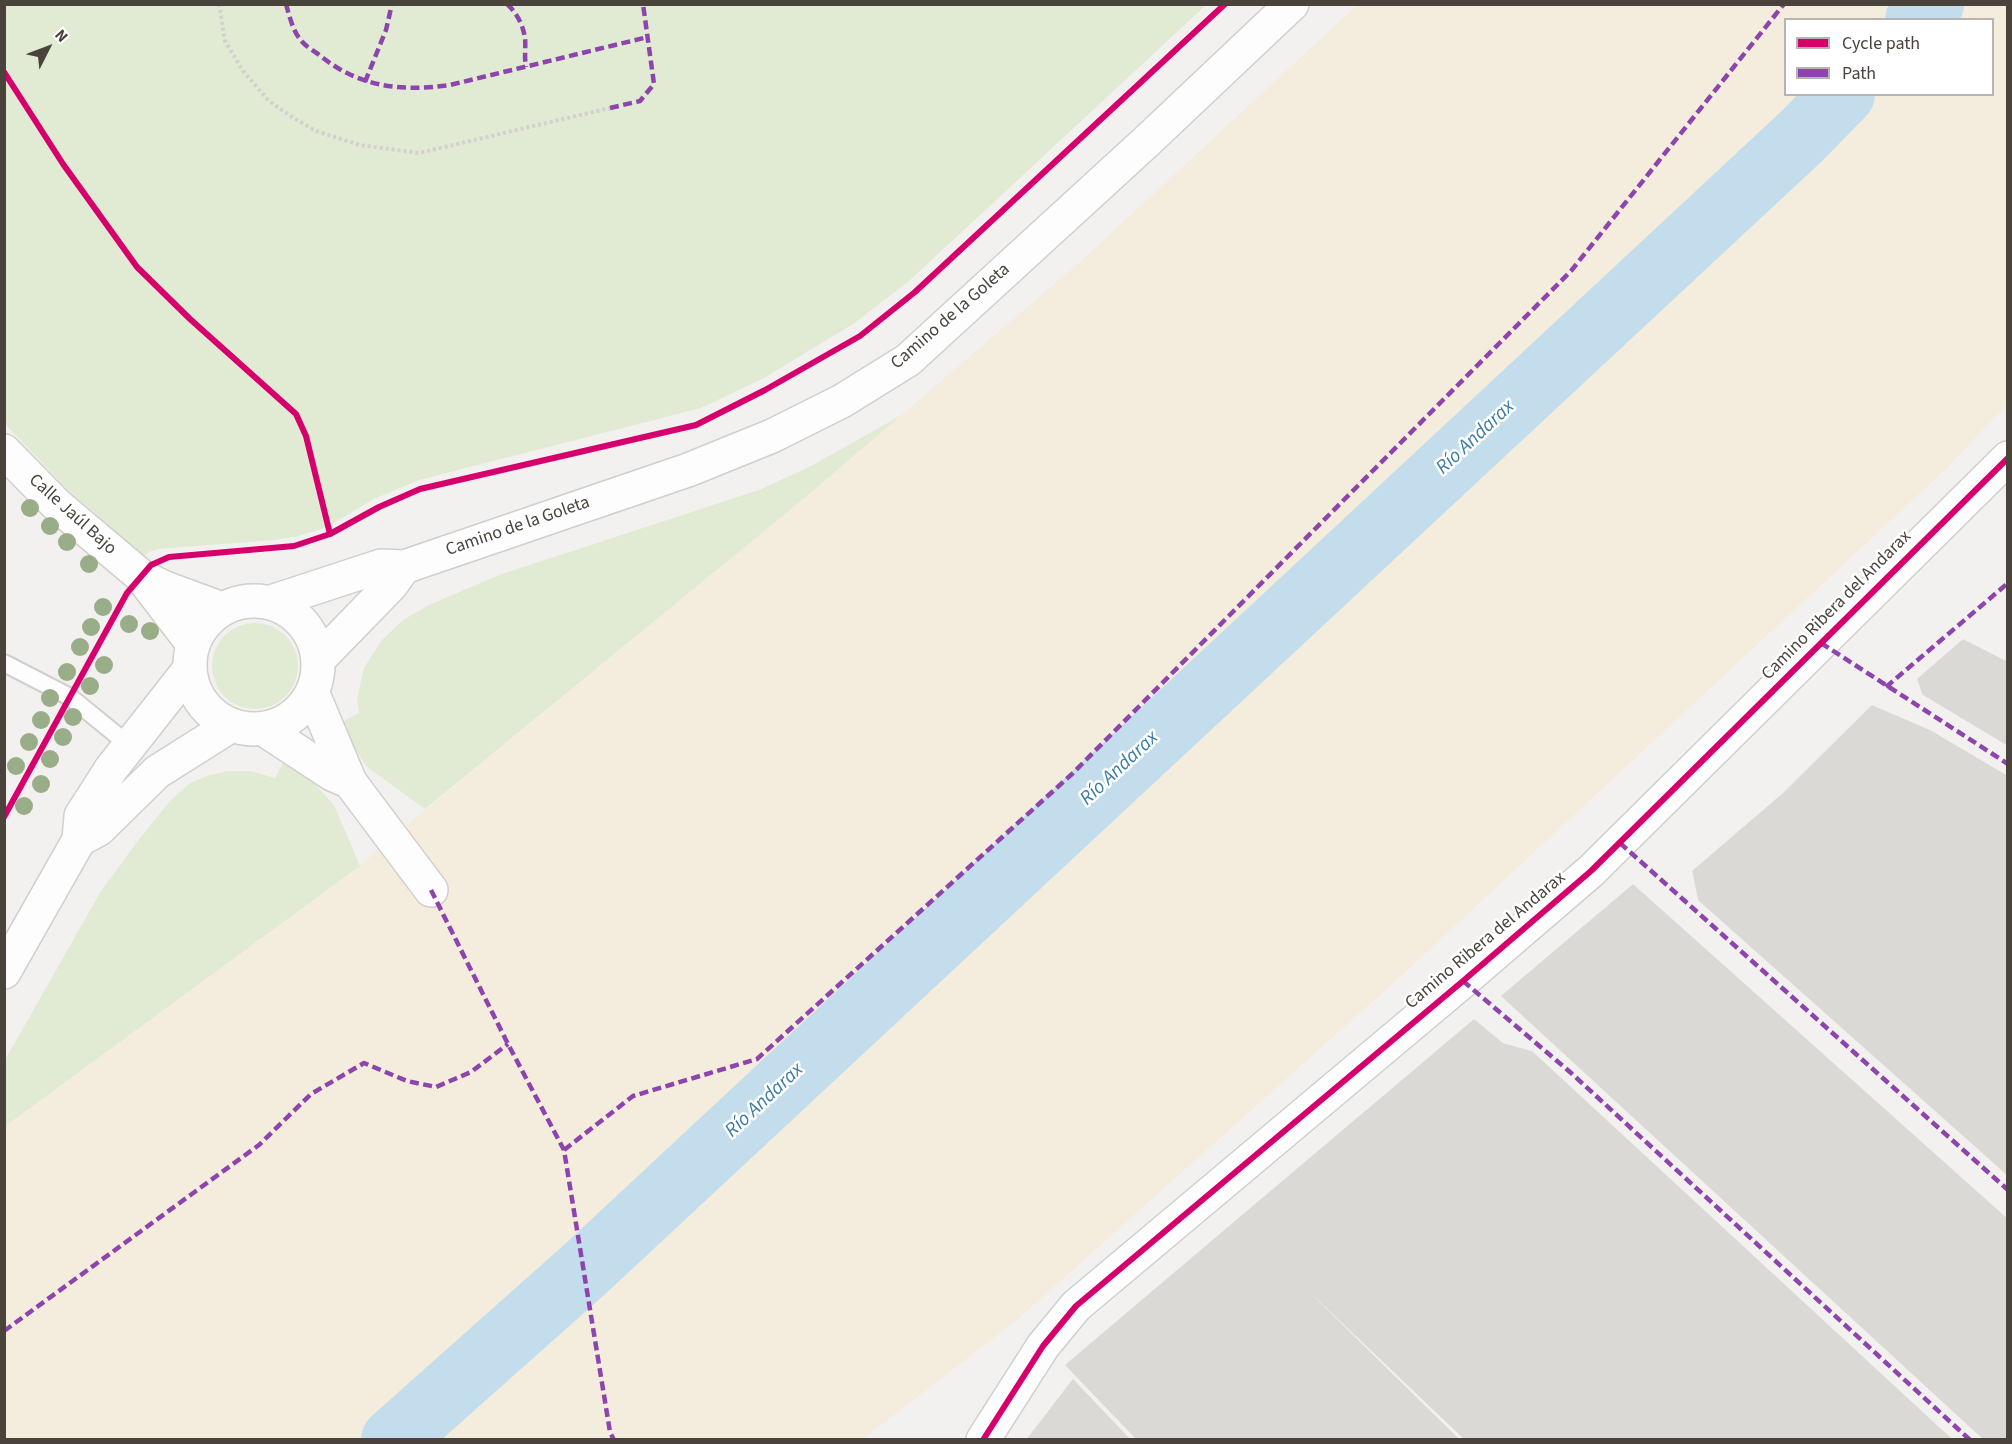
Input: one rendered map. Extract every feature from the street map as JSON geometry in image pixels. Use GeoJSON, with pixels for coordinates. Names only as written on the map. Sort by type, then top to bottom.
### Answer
{"type":"FeatureCollection","features":[{"type":"Feature","properties":{"kind":"street","name":"Camino de la Goleta"},"geometry":{"type":"LineString","coordinates":[[271,602],[381,566],[404,567],[688,470],[772,436],[842,401],[908,360],[1146,142],[1292,4]]}},
{"type":"Feature","properties":{"kind":"street","name":"Calle Jaúl Bajo"},"geometry":{"type":"LineString","coordinates":[[4,451],[57,505],[141,576],[165,588],[222,609]]}},
{"type":"Feature","properties":{"kind":"street","name":"Camino Ribera del Andarax"},"geometry":{"type":"LineString","coordinates":[[983,1440],[1042,1346],[1076,1306],[1591,871],[2007,458]]}},
{"type":"Feature","properties":{"kind":"street"},"geometry":{"type":"LineString","coordinates":[[320,658],[391,585],[404,567]]}},
{"type":"Feature","properties":{"kind":"street","name":"Calle Jaúl Bajo"},"geometry":{"type":"LineString","coordinates":[[141,576],[191,657]]}},
{"type":"Feature","properties":{"kind":"street"},"geometry":{"type":"LineString","coordinates":[[4,972],[79,840],[81,816],[191,657],[204,624],[222,609],[245,601],[271,602],[294,614],[311,633],[320,658],[313,694],[294,718],[265,730]]}},
{"type":"Feature","properties":{"kind":"street"},"geometry":{"type":"LineString","coordinates":[[191,657],[196,693],[210,713],[230,726],[265,730],[332,774],[350,782]]}},
{"type":"Feature","properties":{"kind":"street"},"geometry":{"type":"LineString","coordinates":[[313,694],[350,782],[431,890]]}},
{"type":"Feature","properties":{"kind":"street"},"geometry":{"type":"LineString","coordinates":[[79,840],[99,829],[157,772],[230,726]]}},
{"type":"Feature","properties":{"kind":"lane"},"geometry":{"type":"LineString","coordinates":[[4,663],[70,697],[129,745]]}},
{"type":"Feature","properties":{"kind":"path"},"geometry":{"type":"LineString","coordinates":[[219,4],[225,41],[243,71],[269,101],[316,131],[360,145],[419,153],[610,108]]}},
{"type":"Feature","properties":{"kind":"green space"},"geometry":{"type":"Polygon","coordinates":[[[4,5],[1206,5],[908,282],[853,324],[764,378],[701,408],[419,480],[374,499],[327,527],[295,537],[158,549],[144,556],[66,488],[5,424],[4,5]]]}},
{"type":"Feature","properties":{"kind":"green space"},"geometry":{"type":"Polygon","coordinates":[[[902,415],[800,502],[425,809],[367,767],[352,745],[342,722],[359,713],[357,699],[364,668],[381,641],[403,620],[429,605],[499,575],[759,490],[809,467],[902,415]]]}},
{"type":"Feature","properties":{"kind":"green space"},"geometry":{"type":"Polygon","coordinates":[[[255,623],[279,630],[291,642],[298,666],[291,690],[279,702],[255,709],[231,702],[219,690],[212,666],[219,642],[231,630],[255,623]]]}},
{"type":"Feature","properties":{"kind":"green space"},"geometry":{"type":"Polygon","coordinates":[[[283,763],[301,769],[334,805],[360,866],[5,1127],[5,1060],[101,891],[137,842],[169,802],[190,783],[227,771],[250,771],[275,778],[283,763]]]}},
{"type":"Feature","properties":{"kind":"sand"},"geometry":{"type":"Polygon","coordinates":[[[1357,5],[2007,5],[2007,404],[1947,468],[1400,977],[1018,1319],[863,1439],[5,1439],[4,1127],[360,866],[391,838],[800,502],[1082,260],[1357,5]]]}},
{"type":"Feature","properties":{"kind":"building"},"geometry":{"type":"Polygon","coordinates":[[[1963,640],[2008,663],[2008,745],[1923,694],[1918,679],[1963,640]]]}},
{"type":"Feature","properties":{"kind":"building"},"geometry":{"type":"Polygon","coordinates":[[[1872,706],[1930,731],[2008,777],[2008,959],[1784,793],[1872,706]]]}},
{"type":"Feature","properties":{"kind":"building"},"geometry":{"type":"Polygon","coordinates":[[[1784,793],[2008,959],[2008,1175],[1699,900],[1693,871],[1784,793]]]}},
{"type":"Feature","properties":{"kind":"building"},"geometry":{"type":"Polygon","coordinates":[[[1633,885],[2008,1220],[2008,1440],[1985,1440],[1502,996],[1633,885]]]}},
{"type":"Feature","properties":{"kind":"building"},"geometry":{"type":"Polygon","coordinates":[[[1474,1020],[1503,1044],[1532,1052],[1952,1440],[1466,1440],[1236,1221],[1474,1020]]]}},
{"type":"Feature","properties":{"kind":"building"},"geometry":{"type":"Polygon","coordinates":[[[1236,1221],[1459,1440],[1138,1440],[1066,1365],[1236,1221]]]}},
{"type":"Feature","properties":{"kind":"building"},"geometry":{"type":"Polygon","coordinates":[[[1073,1380],[1130,1440],[1027,1440],[1073,1380]]]}},
{"type":"Feature","properties":{"kind":"waterway","name":"Río Andarax"},"geometry":{"type":"LineString","coordinates":[[1919,18],[1932,4]]}},
{"type":"Feature","properties":{"kind":"waterway","name":"Río Andarax"},"geometry":{"type":"LineString","coordinates":[[393,1440],[584,1270],[1803,135],[1841,96]]}},
{"type":"Feature","properties":{"kind":"marked path"},"geometry":{"type":"LineString","coordinates":[[286,4],[295,32],[308,47],[348,74],[397,87],[450,85],[648,37]]}},
{"type":"Feature","properties":{"kind":"marked path"},"geometry":{"type":"LineString","coordinates":[[365,82],[386,30],[392,4]]}},
{"type":"Feature","properties":{"kind":"marked path"},"geometry":{"type":"LineString","coordinates":[[507,4],[517,15],[523,28],[526,67]]}},
{"type":"Feature","properties":{"kind":"marked path"},"geometry":{"type":"LineString","coordinates":[[610,108],[640,101],[654,84],[643,4]]}},
{"type":"Feature","properties":{"kind":"marked path"},"geometry":{"type":"LineString","coordinates":[[564,1150],[633,1096],[757,1059],[1072,774],[1571,271],[1784,4]]}},
{"type":"Feature","properties":{"kind":"marked path"},"geometry":{"type":"LineString","coordinates":[[1886,687],[2008,583]]}},
{"type":"Feature","properties":{"kind":"marked path"},"geometry":{"type":"LineString","coordinates":[[1821,643],[2008,764]]}},
{"type":"Feature","properties":{"kind":"marked path"},"geometry":{"type":"LineString","coordinates":[[1620,843],[2008,1190]]}},
{"type":"Feature","properties":{"kind":"marked path"},"geometry":{"type":"LineString","coordinates":[[431,890],[564,1150],[610,1432],[614,1440]]}},
{"type":"Feature","properties":{"kind":"marked path"},"geometry":{"type":"LineString","coordinates":[[1463,981],[1570,1072],[1970,1440]]}},
{"type":"Feature","properties":{"kind":"marked path"},"geometry":{"type":"LineString","coordinates":[[4,1331],[259,1145],[311,1094],[364,1063],[407,1081],[436,1087],[471,1072],[508,1044]]}},
{"type":"Feature","properties":{"kind":"cycle path"},"geometry":{"type":"LineString","coordinates":[[4,817],[127,593],[151,565],[169,557],[294,546],[330,534],[379,507],[420,489],[696,425],[765,390],[860,336],[915,292],[1225,4]]}},
{"type":"Feature","properties":{"kind":"cycle path"},"geometry":{"type":"LineString","coordinates":[[4,72],[63,164],[137,267],[190,319],[296,414],[306,436],[330,534]]}},
{"type":"Feature","properties":{"kind":"cycle path"},"geometry":{"type":"LineString","coordinates":[[983,1440],[1043,1346],[1076,1306],[1591,871],[2008,458]]}}]}
